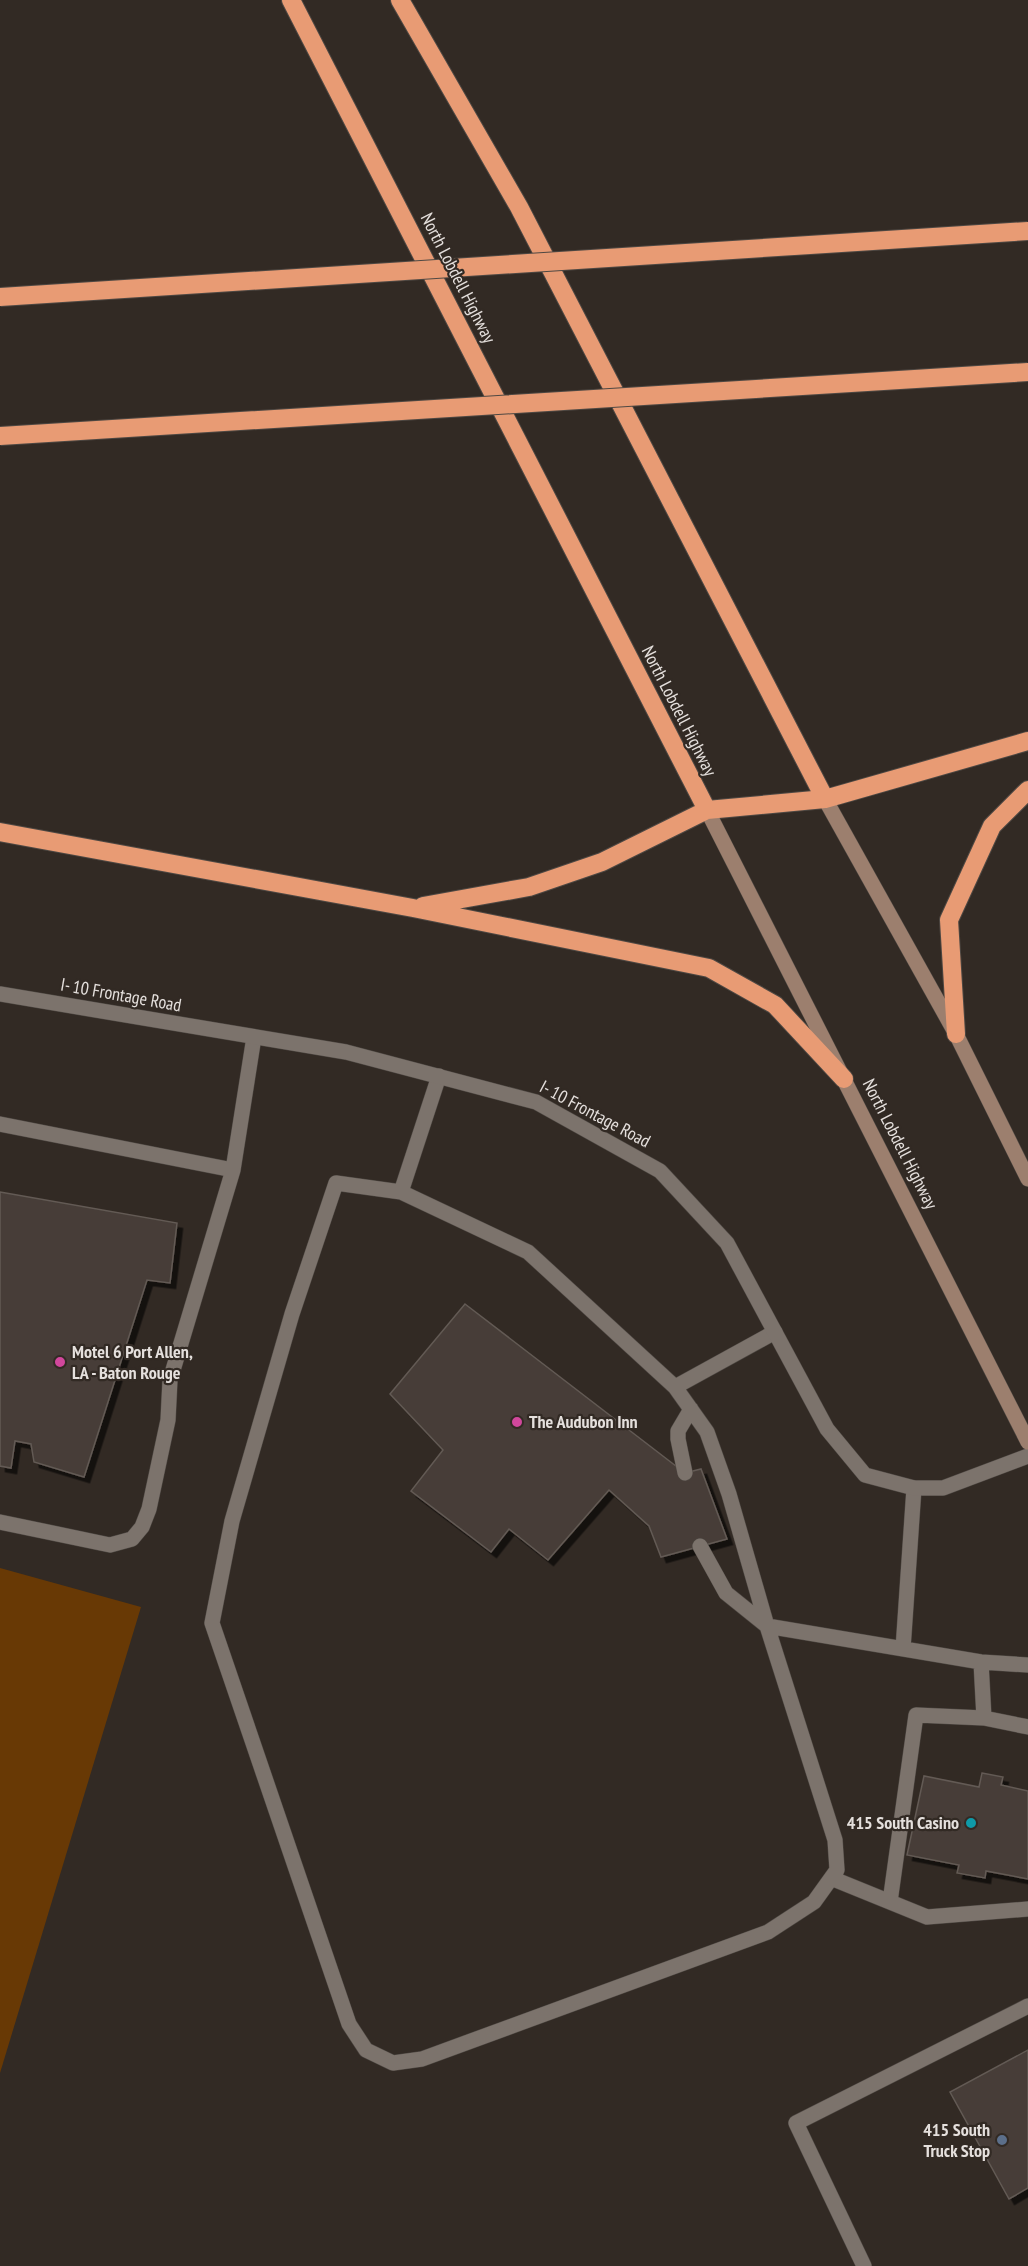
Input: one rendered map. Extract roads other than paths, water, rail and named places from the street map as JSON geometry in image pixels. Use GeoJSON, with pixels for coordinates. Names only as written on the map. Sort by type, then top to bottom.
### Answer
{"type":"FeatureCollection","features":[{"type":"Feature","properties":{"kind":"highway","name":"North Lobdell Highway"},"geometry":{"type":"LineString","coordinates":[[291,0],[707,810]]}},
{"type":"Feature","properties":{"kind":"highway"},"geometry":{"type":"LineString","coordinates":[[400,0],[519,207],[825,799]]}},
{"type":"Feature","properties":{"kind":"highway"},"geometry":{"type":"LineString","coordinates":[[0,297],[1028,231]]}},
{"type":"Feature","properties":{"kind":"highway"},"geometry":{"type":"LineString","coordinates":[[0,436],[1028,372]]}},
{"type":"Feature","properties":{"kind":"highway"},"geometry":{"type":"LineString","coordinates":[[412,908],[529,887],[602,862],[707,810],[825,799],[1028,741]]}},
{"type":"Feature","properties":{"kind":"highway"},"geometry":{"type":"LineString","coordinates":[[956,1034],[949,920],[992,826],[1028,790]]}},
{"type":"Feature","properties":{"kind":"highway"},"geometry":{"type":"LineString","coordinates":[[0,832],[412,908],[709,968],[775,1005],[843,1079]]}},
{"type":"Feature","properties":{"kind":"street"},"geometry":{"type":"LineString","coordinates":[[825,799],[956,1034],[1028,1179]]}},
{"type":"Feature","properties":{"kind":"street","name":"North Lobdell Highway"},"geometry":{"type":"LineString","coordinates":[[707,810],[1028,1442]]}},
{"type":"Feature","properties":{"kind":"street","name":"I- 10 Frontage Road"},"geometry":{"type":"LineString","coordinates":[[0,994],[346,1052],[536,1102],[660,1171],[727,1242],[827,1429],[865,1475],[914,1488],[943,1488],[1028,1456]]}},
{"type":"Feature","properties":{"kind":"street"},"geometry":{"type":"LineString","coordinates":[[0,1522],[110,1545],[132,1539],[142,1527],[149,1509],[168,1420],[170,1380],[233,1170],[254,1037]]}},
{"type":"Feature","properties":{"kind":"street"},"geometry":{"type":"LineString","coordinates":[[401,1192],[439,1076]]}},
{"type":"Feature","properties":{"kind":"street"},"geometry":{"type":"LineString","coordinates":[[0,1124],[233,1170]]}},
{"type":"Feature","properties":{"kind":"street"},"geometry":{"type":"LineString","coordinates":[[336,1183],[401,1192],[528,1252],[675,1387],[707,1432],[729,1494],[767,1626],[836,1840],[837,1870],[814,1902],[768,1932],[422,2059],[393,2063],[366,2050],[349,2024],[212,1623],[232,1521],[292,1314],[336,1183]]}},
{"type":"Feature","properties":{"kind":"street"},"geometry":{"type":"LineString","coordinates":[[675,1387],[775,1332]]}},
{"type":"Feature","properties":{"kind":"street"},"geometry":{"type":"LineString","coordinates":[[685,1473],[678,1431],[691,1409]]}},
{"type":"Feature","properties":{"kind":"street"},"geometry":{"type":"LineString","coordinates":[[903,1649],[914,1488]]}},
{"type":"Feature","properties":{"kind":"street"},"geometry":{"type":"LineString","coordinates":[[700,1546],[726,1593],[767,1626],[981,1662],[1028,1665]]}},
{"type":"Feature","properties":{"kind":"street"},"geometry":{"type":"LineString","coordinates":[[981,1662],[984,1718]]}},
{"type":"Feature","properties":{"kind":"street"},"geometry":{"type":"LineString","coordinates":[[890,1902],[916,1715],[984,1718],[1028,1726]]}},
{"type":"Feature","properties":{"kind":"street"},"geometry":{"type":"LineString","coordinates":[[831,1878],[927,1917],[1028,1909]]}},
{"type":"Feature","properties":{"kind":"street"},"geometry":{"type":"LineString","coordinates":[[864,2266],[796,2123],[1028,2006]]}},
{"type":"Feature","properties":{"kind":"place","name":"Motel 6 Port Allen, LA - Baton Rouge"},"geometry":{"type":"Point","coordinates":[60,1362]}},
{"type":"Feature","properties":{"kind":"place","name":"The Audubon Inn"},"geometry":{"type":"Point","coordinates":[517,1422]}},
{"type":"Feature","properties":{"kind":"place","name":"415 South Casino"},"geometry":{"type":"Point","coordinates":[971,1823]}},
{"type":"Feature","properties":{"kind":"place","name":"415 South Truck Stop"},"geometry":{"type":"Point","coordinates":[1002,2140]}}]}
